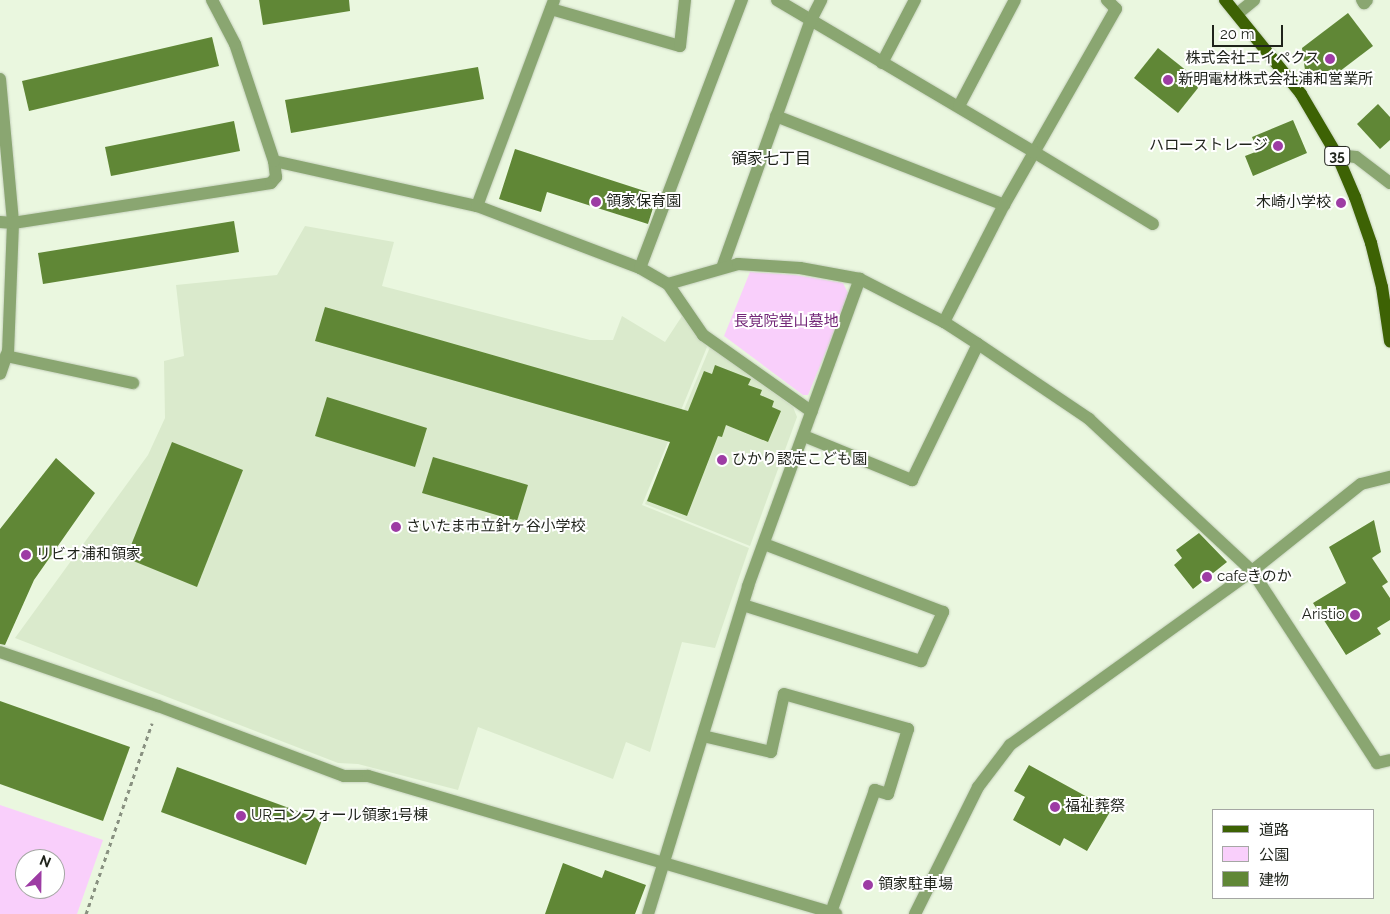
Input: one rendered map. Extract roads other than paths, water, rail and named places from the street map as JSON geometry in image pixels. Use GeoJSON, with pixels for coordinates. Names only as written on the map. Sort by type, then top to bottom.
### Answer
{"type":"FeatureCollection","features":[{"type":"Feature","properties":{"kind":"main road","name":"35"},"geometry":{"type":"LineString","coordinates":[[1225,0],[1301,94],[1336,155],[1355,197],[1371,243],[1382,287],[1390,341]]}},
{"type":"Feature","properties":{"kind":"street"},"geometry":{"type":"LineString","coordinates":[[6,223],[270,184],[276,177],[274,162],[235,44],[212,0]]}},
{"type":"Feature","properties":{"kind":"street"},"geometry":{"type":"LineString","coordinates":[[477,206],[552,5],[680,46],[685,0]]}},
{"type":"Feature","properties":{"kind":"street"},"geometry":{"type":"LineString","coordinates":[[640,268],[742,0]]}},
{"type":"Feature","properties":{"kind":"street"},"geometry":{"type":"LineString","coordinates":[[777,0],[810,22],[959,106],[1154,224]]}},
{"type":"Feature","properties":{"kind":"street"},"geometry":{"type":"LineString","coordinates":[[722,268],[810,22],[820,0]]}},
{"type":"Feature","properties":{"kind":"street"},"geometry":{"type":"LineString","coordinates":[[882,63],[915,0]]}},
{"type":"Feature","properties":{"kind":"street"},"geometry":{"type":"LineString","coordinates":[[959,106],[1015,0]]}},
{"type":"Feature","properties":{"kind":"street"},"geometry":{"type":"LineString","coordinates":[[944,322],[1004,205],[1116,9],[1107,0]]}},
{"type":"Feature","properties":{"kind":"street"},"geometry":{"type":"LineString","coordinates":[[1237,14],[1254,0]]}},
{"type":"Feature","properties":{"kind":"street"},"geometry":{"type":"LineString","coordinates":[[1362,0],[1364,3],[1367,0]]}},
{"type":"Feature","properties":{"kind":"street"},"geometry":{"type":"LineString","coordinates":[[0,79],[6,223],[5,353],[0,374]]}},
{"type":"Feature","properties":{"kind":"street"},"geometry":{"type":"LineString","coordinates":[[776,116],[1004,205]]}},
{"type":"Feature","properties":{"kind":"street"},"geometry":{"type":"LineString","coordinates":[[1336,155],[1356,158],[1390,182]]}},
{"type":"Feature","properties":{"kind":"street"},"geometry":{"type":"LineString","coordinates":[[274,162],[477,206],[640,268],[668,284],[704,335],[812,412]]}},
{"type":"Feature","properties":{"kind":"street"},"geometry":{"type":"LineString","coordinates":[[668,284],[738,264],[800,268],[860,279],[944,322],[978,344],[1089,420],[1252,571],[1376,763],[1390,760]]}},
{"type":"Feature","properties":{"kind":"street"},"geometry":{"type":"LineString","coordinates":[[648,914],[742,605],[860,279]]}},
{"type":"Feature","properties":{"kind":"street"},"geometry":{"type":"LineString","coordinates":[[804,436],[912,480],[978,344]]}},
{"type":"Feature","properties":{"kind":"street"},"geometry":{"type":"LineString","coordinates":[[5,353],[133,383]]}},
{"type":"Feature","properties":{"kind":"street"},"geometry":{"type":"LineString","coordinates":[[914,914],[978,787],[1010,745],[1252,571],[1362,484],[1390,477]]}},
{"type":"Feature","properties":{"kind":"street"},"geometry":{"type":"LineString","coordinates":[[742,605],[921,661],[943,612],[764,544]]}},
{"type":"Feature","properties":{"kind":"street"},"geometry":{"type":"LineString","coordinates":[[0,652],[158,706],[344,776],[368,776],[834,913],[874,790],[888,794],[908,729],[784,694],[771,752],[703,736]]}},
{"type":"Feature","properties":{"kind":"place","name":"株式会社エイペクス"},"geometry":{"type":"Point","coordinates":[1330,59]}},
{"type":"Feature","properties":{"kind":"place","name":"新明電材株式会社浦和営業所"},"geometry":{"type":"Point","coordinates":[1168,80]}},
{"type":"Feature","properties":{"kind":"place","name":"ハローストレージ"},"geometry":{"type":"Point","coordinates":[1278,146]}},
{"type":"Feature","properties":{"kind":"place","name":"領家保育園"},"geometry":{"type":"Point","coordinates":[596,202]}},
{"type":"Feature","properties":{"kind":"place","name":"木崎小学校"},"geometry":{"type":"Point","coordinates":[1341,203]}},
{"type":"Feature","properties":{"kind":"place","name":"ひかり認定こども園"},"geometry":{"type":"Point","coordinates":[722,460]}},
{"type":"Feature","properties":{"kind":"place","name":"さいたま市立針ヶ谷小学校"},"geometry":{"type":"Point","coordinates":[396,527]}},
{"type":"Feature","properties":{"kind":"place","name":"リビオ浦和領家"},"geometry":{"type":"Point","coordinates":[26,555]}},
{"type":"Feature","properties":{"kind":"place","name":"cafeきのか"},"geometry":{"type":"Point","coordinates":[1207,577]}},
{"type":"Feature","properties":{"kind":"place","name":"Aristio"},"geometry":{"type":"Point","coordinates":[1355,615]}},
{"type":"Feature","properties":{"kind":"place","name":"福祉葬祭"},"geometry":{"type":"Point","coordinates":[1055,807]}},
{"type":"Feature","properties":{"kind":"place","name":"URコンフォール領家1号棟"},"geometry":{"type":"Point","coordinates":[241,816]}},
{"type":"Feature","properties":{"kind":"place","name":"領家駐車場"},"geometry":{"type":"Point","coordinates":[868,885]}},
{"type":"Feature","properties":{"kind":"district","name":"領家七丁目"},"geometry":{"type":"Point","coordinates":[771,159]}},
{"type":"Feature","properties":{"kind":"park label","name":"長覚院堂山墓地"},"geometry":{"type":"Point","coordinates":[786,322]}}]}
